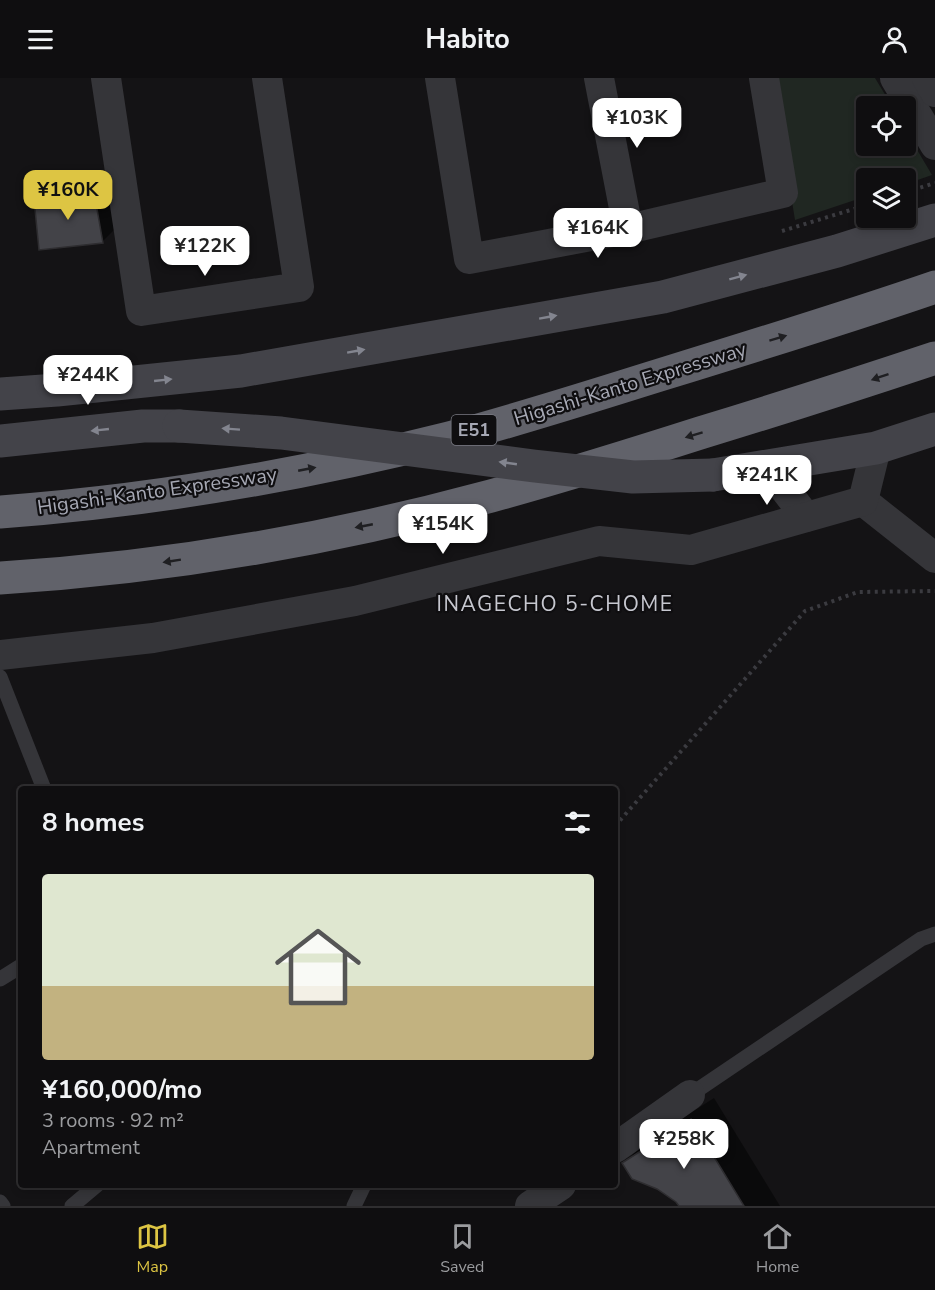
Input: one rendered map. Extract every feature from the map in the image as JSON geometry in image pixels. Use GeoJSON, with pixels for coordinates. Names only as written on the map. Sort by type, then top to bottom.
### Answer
{"type":"FeatureCollection","features":[{"type":"Feature","properties":{"kind":"highway","name":"Higashi-Kanto Expressway"},"geometry":{"type":"LineString","coordinates":[[0,512],[124,499],[251,480],[341,463],[451,437],[834,321],[935,287]]}},
{"type":"Feature","properties":{"kind":"highway"},"geometry":{"type":"LineString","coordinates":[[0,578],[52,575],[169,561],[274,544],[374,524],[490,496],[615,460],[935,358]]}},
{"type":"Feature","properties":{"kind":"street"},"geometry":{"type":"LineString","coordinates":[[106,78],[141,311],[299,288],[267,78]]}},
{"type":"Feature","properties":{"kind":"street"},"geometry":{"type":"LineString","coordinates":[[440,78],[469,259],[628,229],[783,193],[764,78]]}},
{"type":"Feature","properties":{"kind":"street"},"geometry":{"type":"LineString","coordinates":[[599,78],[628,229]]}},
{"type":"Feature","properties":{"kind":"street"},"geometry":{"type":"LineString","coordinates":[[895,78],[935,145]]}},
{"type":"Feature","properties":{"kind":"street"},"geometry":{"type":"LineString","coordinates":[[927,78],[935,92]]}},
{"type":"Feature","properties":{"kind":"street"},"geometry":{"type":"LineString","coordinates":[[0,394],[241,371],[663,297],[837,251],[935,220]]}},
{"type":"Feature","properties":{"kind":"street"},"geometry":{"type":"LineString","coordinates":[[0,441],[143,426],[179,426],[281,433],[633,477],[713,475],[876,448],[935,429]]}},
{"type":"Feature","properties":{"kind":"street"},"geometry":{"type":"LineString","coordinates":[[863,501],[876,448]]}},
{"type":"Feature","properties":{"kind":"street"},"geometry":{"type":"LineString","coordinates":[[767,466],[806,517]]}},
{"type":"Feature","properties":{"kind":"street"},"geometry":{"type":"LineString","coordinates":[[0,655],[153,638],[355,601],[599,541],[691,550],[863,501]]}},
{"type":"Feature","properties":{"kind":"street"},"geometry":{"type":"LineString","coordinates":[[863,501],[935,558]]}},
{"type":"Feature","properties":{"kind":"street"},"geometry":{"type":"LineString","coordinates":[[618,1146],[690,1095]]}},
{"type":"Feature","properties":{"kind":"street"},"geometry":{"type":"LineString","coordinates":[[530,1206],[557,1188]]}},
{"type":"Feature","properties":{"kind":"lane"},"geometry":{"type":"LineString","coordinates":[[0,677],[43,786]]}},
{"type":"Feature","properties":{"kind":"lane"},"geometry":{"type":"LineString","coordinates":[[690,1095],[921,939],[935,934]]}},
{"type":"Feature","properties":{"kind":"lane"},"geometry":{"type":"LineString","coordinates":[[0,979],[18,968]]}},
{"type":"Feature","properties":{"kind":"lane"},"geometry":{"type":"LineString","coordinates":[[72,1206],[93,1188]]}},
{"type":"Feature","properties":{"kind":"lane"},"geometry":{"type":"LineString","coordinates":[[354,1206],[362,1188]]}},
{"type":"Feature","properties":{"kind":"lane"},"geometry":{"type":"LineString","coordinates":[[0,1202],[3,1206]]}},
{"type":"Feature","properties":{"kind":"path"},"geometry":{"type":"LineString","coordinates":[[916,189],[935,183]]}},
{"type":"Feature","properties":{"kind":"path"},"geometry":{"type":"LineString","coordinates":[[618,823],[805,611],[858,592],[935,591]]}},
{"type":"Feature","properties":{"kind":"shaded area"},"geometry":{"type":"Polygon","coordinates":[[[772,78],[875,78],[886,96],[856,96],[856,156],[916,156],[916,148],[932,175],[916,181],[916,168],[856,168],[856,200],[795,220],[772,78]]]}},
{"type":"Feature","properties":{"kind":"building"},"geometry":{"type":"Polygon","coordinates":[[[94,192],[103,243],[39,250],[34,199],[94,192]]]}},
{"type":"Feature","properties":{"kind":"building"},"geometry":{"type":"Polygon","coordinates":[[[691,1119],[744,1206],[679,1206],[657,1189],[632,1179],[622,1163],[691,1119]]]}},
{"type":"Feature","properties":{"kind":"district","name":"INAGECHO 5-CHOME"},"geometry":{"type":"Point","coordinates":[555,604]}}]}
